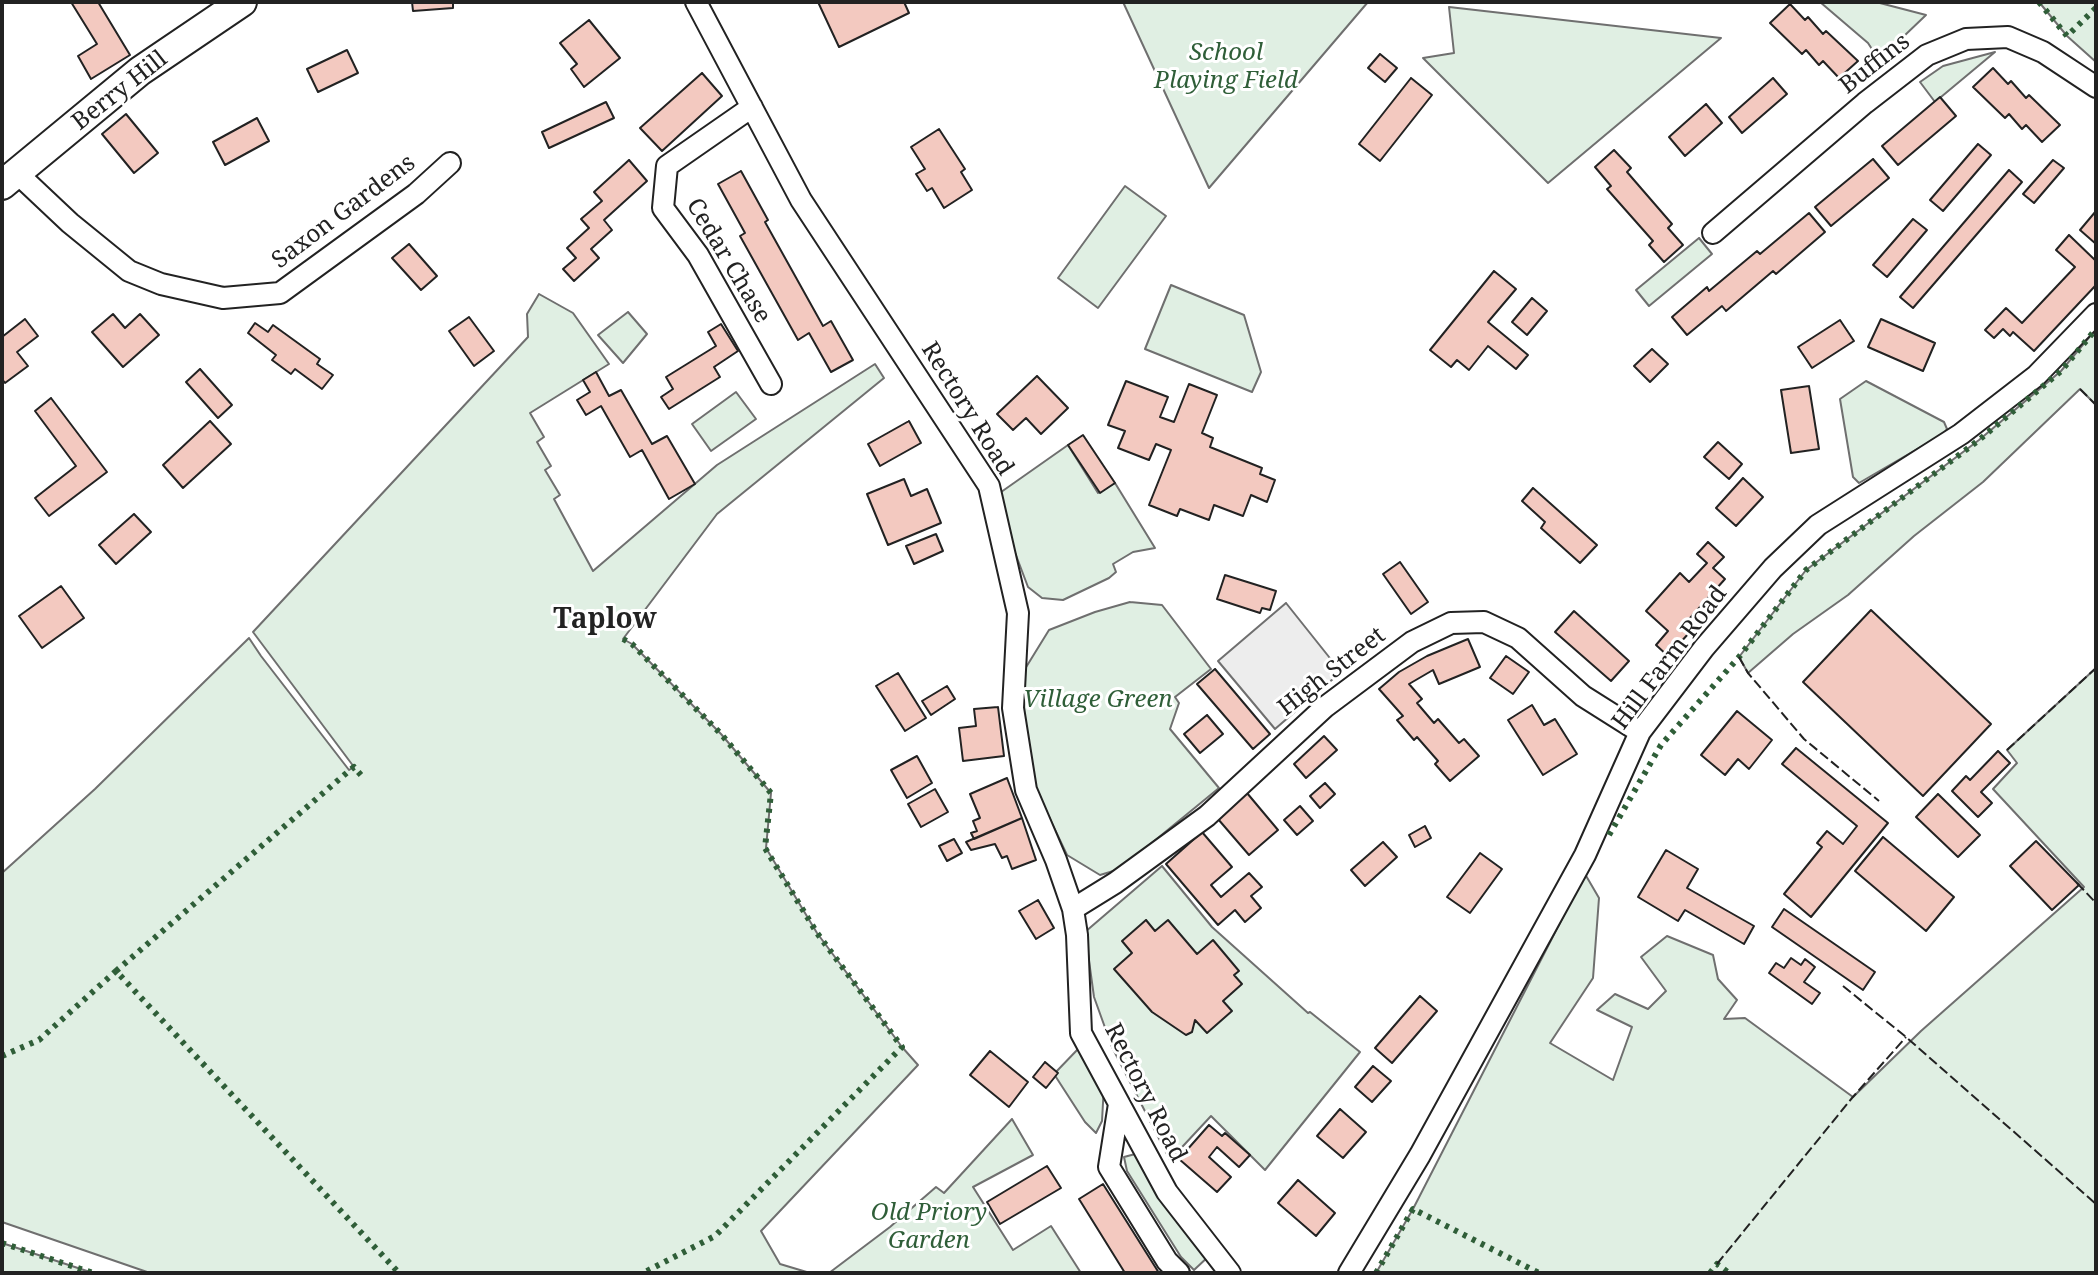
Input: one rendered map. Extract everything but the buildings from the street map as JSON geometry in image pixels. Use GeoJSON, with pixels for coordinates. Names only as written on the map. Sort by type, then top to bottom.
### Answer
{"type":"FeatureCollection","features":[{"type":"Feature","properties":{"kind":"street","name":"Berry Hill"},"geometry":{"type":"LineString","coordinates":[[10,179],[140,71],[242,2]]}},
{"type":"Feature","properties":{"kind":"street","name":"Rectory Road"},"geometry":{"type":"LineString","coordinates":[[696,2],[801,200],[989,486],[1018,613],[1013,708],[1026,790],[1073,909],[1081,1033],[1167,1192],[1230,1273]]}},
{"type":"Feature","properties":{"kind":"street","name":"Buffins"},"geometry":{"type":"LineString","coordinates":[[1713,233],[1865,103],[1927,55],[1966,39],[2008,37],[2043,52],[2096,87]]}},
{"type":"Feature","properties":{"kind":"street","name":"Cedar Chase"},"geometry":{"type":"LineString","coordinates":[[752,107],[667,166],[663,208],[698,255],[771,384]]}},
{"type":"Feature","properties":{"kind":"street","name":"Saxon Gardens"},"geometry":{"type":"LineString","coordinates":[[10,179],[129,271],[161,284],[223,298],[280,293],[416,194],[450,163]]}},
{"type":"Feature","properties":{"kind":"street","name":"Hill Farm Road"},"geometry":{"type":"LineString","coordinates":[[1349,1273],[1420,1155],[1585,855],[1640,732],[1773,568],[1818,525],[1961,434],[2036,376],[2096,314]]}},
{"type":"Feature","properties":{"kind":"street","name":"High Street"},"geometry":{"type":"LineString","coordinates":[[1073,909],[1115,883],[1207,816],[1260,764],[1337,698],[1412,642],[1451,623],[1484,622],[1518,638],[1583,696],[1640,732]]}},
{"type":"Feature","properties":{"kind":"street"},"geometry":{"type":"LineString","coordinates":[[1119,1104],[1109,1167],[1167,1261],[1179,1273]]}},
{"type":"Feature","properties":{"kind":"green space","name":"School Playing Field"},"geometry":{"type":"Polygon","coordinates":[[[1123,2],[1368,2],[1209,188],[1123,2]]]}},
{"type":"Feature","properties":{"kind":"green space"},"geometry":{"type":"Polygon","coordinates":[[[1820,2],[1876,2],[1926,15],[1879,60],[1868,43],[1820,2]]]}},
{"type":"Feature","properties":{"kind":"green space"},"geometry":{"type":"Polygon","coordinates":[[[2039,2],[2096,2],[2096,62],[2067,36],[2039,2]]]}},
{"type":"Feature","properties":{"kind":"green space"},"geometry":{"type":"Polygon","coordinates":[[[1449,7],[1721,38],[1548,183],[1423,58],[1454,53],[1449,7]]]}},
{"type":"Feature","properties":{"kind":"green space"},"geometry":{"type":"Polygon","coordinates":[[[1995,52],[1935,102],[1920,82],[1943,66],[1995,52]]]}},
{"type":"Feature","properties":{"kind":"green space"},"geometry":{"type":"Polygon","coordinates":[[[1125,186],[1166,216],[1098,308],[1058,278],[1125,186]]]}},
{"type":"Feature","properties":{"kind":"green space"},"geometry":{"type":"Polygon","coordinates":[[[1699,238],[1712,254],[1649,306],[1636,290],[1699,238]]]}},
{"type":"Feature","properties":{"kind":"green space"},"geometry":{"type":"Polygon","coordinates":[[[1171,285],[1244,315],[1261,372],[1252,392],[1145,349],[1171,285]]]}},
{"type":"Feature","properties":{"kind":"green space"},"geometry":{"type":"Polygon","coordinates":[[[539,294],[573,313],[609,364],[530,413],[544,437],[537,442],[551,466],[545,470],[560,495],[554,499],[593,571],[717,465],[875,364],[884,378],[717,514],[623,639],[632,644],[721,734],[771,793],[766,848],[817,933],[918,1065],[761,1231],[780,1264],[810,1273],[150,1273],[2,1222],[2,873],[95,789],[249,638],[349,770],[354,767],[253,632],[528,337],[527,314],[539,294]]]}},
{"type":"Feature","properties":{"kind":"green space"},"geometry":{"type":"Polygon","coordinates":[[[628,312],[647,334],[623,363],[598,335],[628,312]]]}},
{"type":"Feature","properties":{"kind":"green space"},"geometry":{"type":"Polygon","coordinates":[[[2096,329],[2096,405],[2080,389],[1983,482],[1914,536],[1848,595],[1793,634],[1748,673],[1739,657],[1806,570],[1979,440],[2061,371],[2096,329]]]}},
{"type":"Feature","properties":{"kind":"green space"},"geometry":{"type":"Polygon","coordinates":[[[1866,381],[1944,422],[1947,429],[1859,483],[1853,477],[1840,399],[1866,381]]]}},
{"type":"Feature","properties":{"kind":"green space"},"geometry":{"type":"Polygon","coordinates":[[[736,392],[756,419],[711,451],[692,424],[736,392]]]}},
{"type":"Feature","properties":{"kind":"green space"},"geometry":{"type":"Polygon","coordinates":[[[1068,445],[1098,493],[1115,483],[1155,548],[1133,552],[1113,564],[1116,572],[1109,578],[1063,600],[1042,598],[1028,587],[994,497],[1068,445]]]}},
{"type":"Feature","properties":{"kind":"green space","name":"Village Green"},"geometry":{"type":"Polygon","coordinates":[[[1130,602],[1162,605],[1211,669],[1175,697],[1179,703],[1170,729],[1219,788],[1120,869],[1100,875],[1067,855],[1038,794],[1023,738],[1020,677],[1049,630],[1130,602]]]}},
{"type":"Feature","properties":{"kind":"green space"},"geometry":{"type":"Polygon","coordinates":[[[2096,668],[2096,1273],[1376,1273],[1413,1209],[1585,874],[1599,898],[1593,978],[1550,1043],[1613,1080],[1632,1027],[1597,1010],[1615,994],[1648,1009],[1666,991],[1641,957],[1667,936],[1713,955],[1718,979],[1737,1000],[1724,1019],[1745,1018],[1853,1097],[1921,1031],[2084,887],[1993,789],[2017,763],[2007,750],[2096,668]]]}},
{"type":"Feature","properties":{"kind":"green space"},"geometry":{"type":"Polygon","coordinates":[[[1162,866],[1212,927],[1308,1013],[1360,1052],[1265,1170],[1211,1116],[1170,1160],[1112,1047],[1094,997],[1085,932],[1162,866]]]}},
{"type":"Feature","properties":{"kind":"green space"},"geometry":{"type":"Polygon","coordinates":[[[1079,1048],[1104,1085],[1102,1121],[1096,1133],[1085,1122],[1054,1074],[1079,1048]]]}},
{"type":"Feature","properties":{"kind":"green space","name":"Old Priory Garden"},"geometry":{"type":"Polygon","coordinates":[[[1012,1119],[1033,1155],[973,1187],[1013,1250],[1051,1226],[1081,1273],[829,1273],[936,1187],[944,1193],[1012,1119]]]}},
{"type":"Feature","properties":{"kind":"green space"},"geometry":{"type":"Polygon","coordinates":[[[1139,1153],[1210,1255],[1194,1270],[1181,1257],[1127,1171],[1124,1157],[1139,1153]]]}},
{"type":"Feature","properties":{"kind":"green space"},"geometry":{"type":"Polygon","coordinates":[[[2,1243],[93,1273],[2,1273],[2,1243]]]}},
{"type":"Feature","properties":{"kind":"shaded area"},"geometry":{"type":"Polygon","coordinates":[[[1286,603],[1341,672],[1275,729],[1218,661],[1286,603]]]}},
{"type":"Feature","properties":{"kind":"hedge"},"geometry":{"type":"LineString","coordinates":[[2039,2],[2067,36],[2096,8]]}},
{"type":"Feature","properties":{"kind":"hedge"},"geometry":{"type":"LineString","coordinates":[[1609,835],[1661,745],[1739,657],[1806,570],[1979,440],[2061,371],[2096,329]]}},
{"type":"Feature","properties":{"kind":"hedge"},"geometry":{"type":"LineString","coordinates":[[623,639],[632,644],[721,734],[771,793],[765,848],[817,933],[902,1047],[715,1236],[643,1273]]}},
{"type":"Feature","properties":{"kind":"hedge"},"geometry":{"type":"LineString","coordinates":[[116,971],[350,770],[354,767],[361,775]]}},
{"type":"Feature","properties":{"kind":"hedge"},"geometry":{"type":"LineString","coordinates":[[2,1056],[39,1040],[116,971],[399,1273]]}},
{"type":"Feature","properties":{"kind":"hedge"},"geometry":{"type":"LineString","coordinates":[[1376,1273],[1413,1209],[1539,1273]]}},
{"type":"Feature","properties":{"kind":"hedge"},"geometry":{"type":"LineString","coordinates":[[2,1243],[93,1273]]}},
{"type":"Feature","properties":{"kind":"hedge"},"geometry":{"type":"LineString","coordinates":[[1710,1273],[1717,1264],[1729,1273]]}},
{"type":"Feature","properties":{"kind":"fence"},"geometry":{"type":"LineString","coordinates":[[2080,389],[2096,405]]}},
{"type":"Feature","properties":{"kind":"fence"},"geometry":{"type":"LineString","coordinates":[[1739,657],[1748,673],[1804,739],[1879,801]]}},
{"type":"Feature","properties":{"kind":"fence"},"geometry":{"type":"LineString","coordinates":[[2007,750],[2096,668]]}},
{"type":"Feature","properties":{"kind":"fence"},"geometry":{"type":"LineString","coordinates":[[2077,883],[2096,903]]}},
{"type":"Feature","properties":{"kind":"fence"},"geometry":{"type":"LineString","coordinates":[[1843,986],[1906,1037],[2096,1204]]}},
{"type":"Feature","properties":{"kind":"fence"},"geometry":{"type":"LineString","coordinates":[[1717,1264],[1852,1098],[1906,1037]]}},
{"type":"Feature","properties":{"kind":"district","name":"Taplow"},"geometry":{"type":"Point","coordinates":[605,620]}}]}
